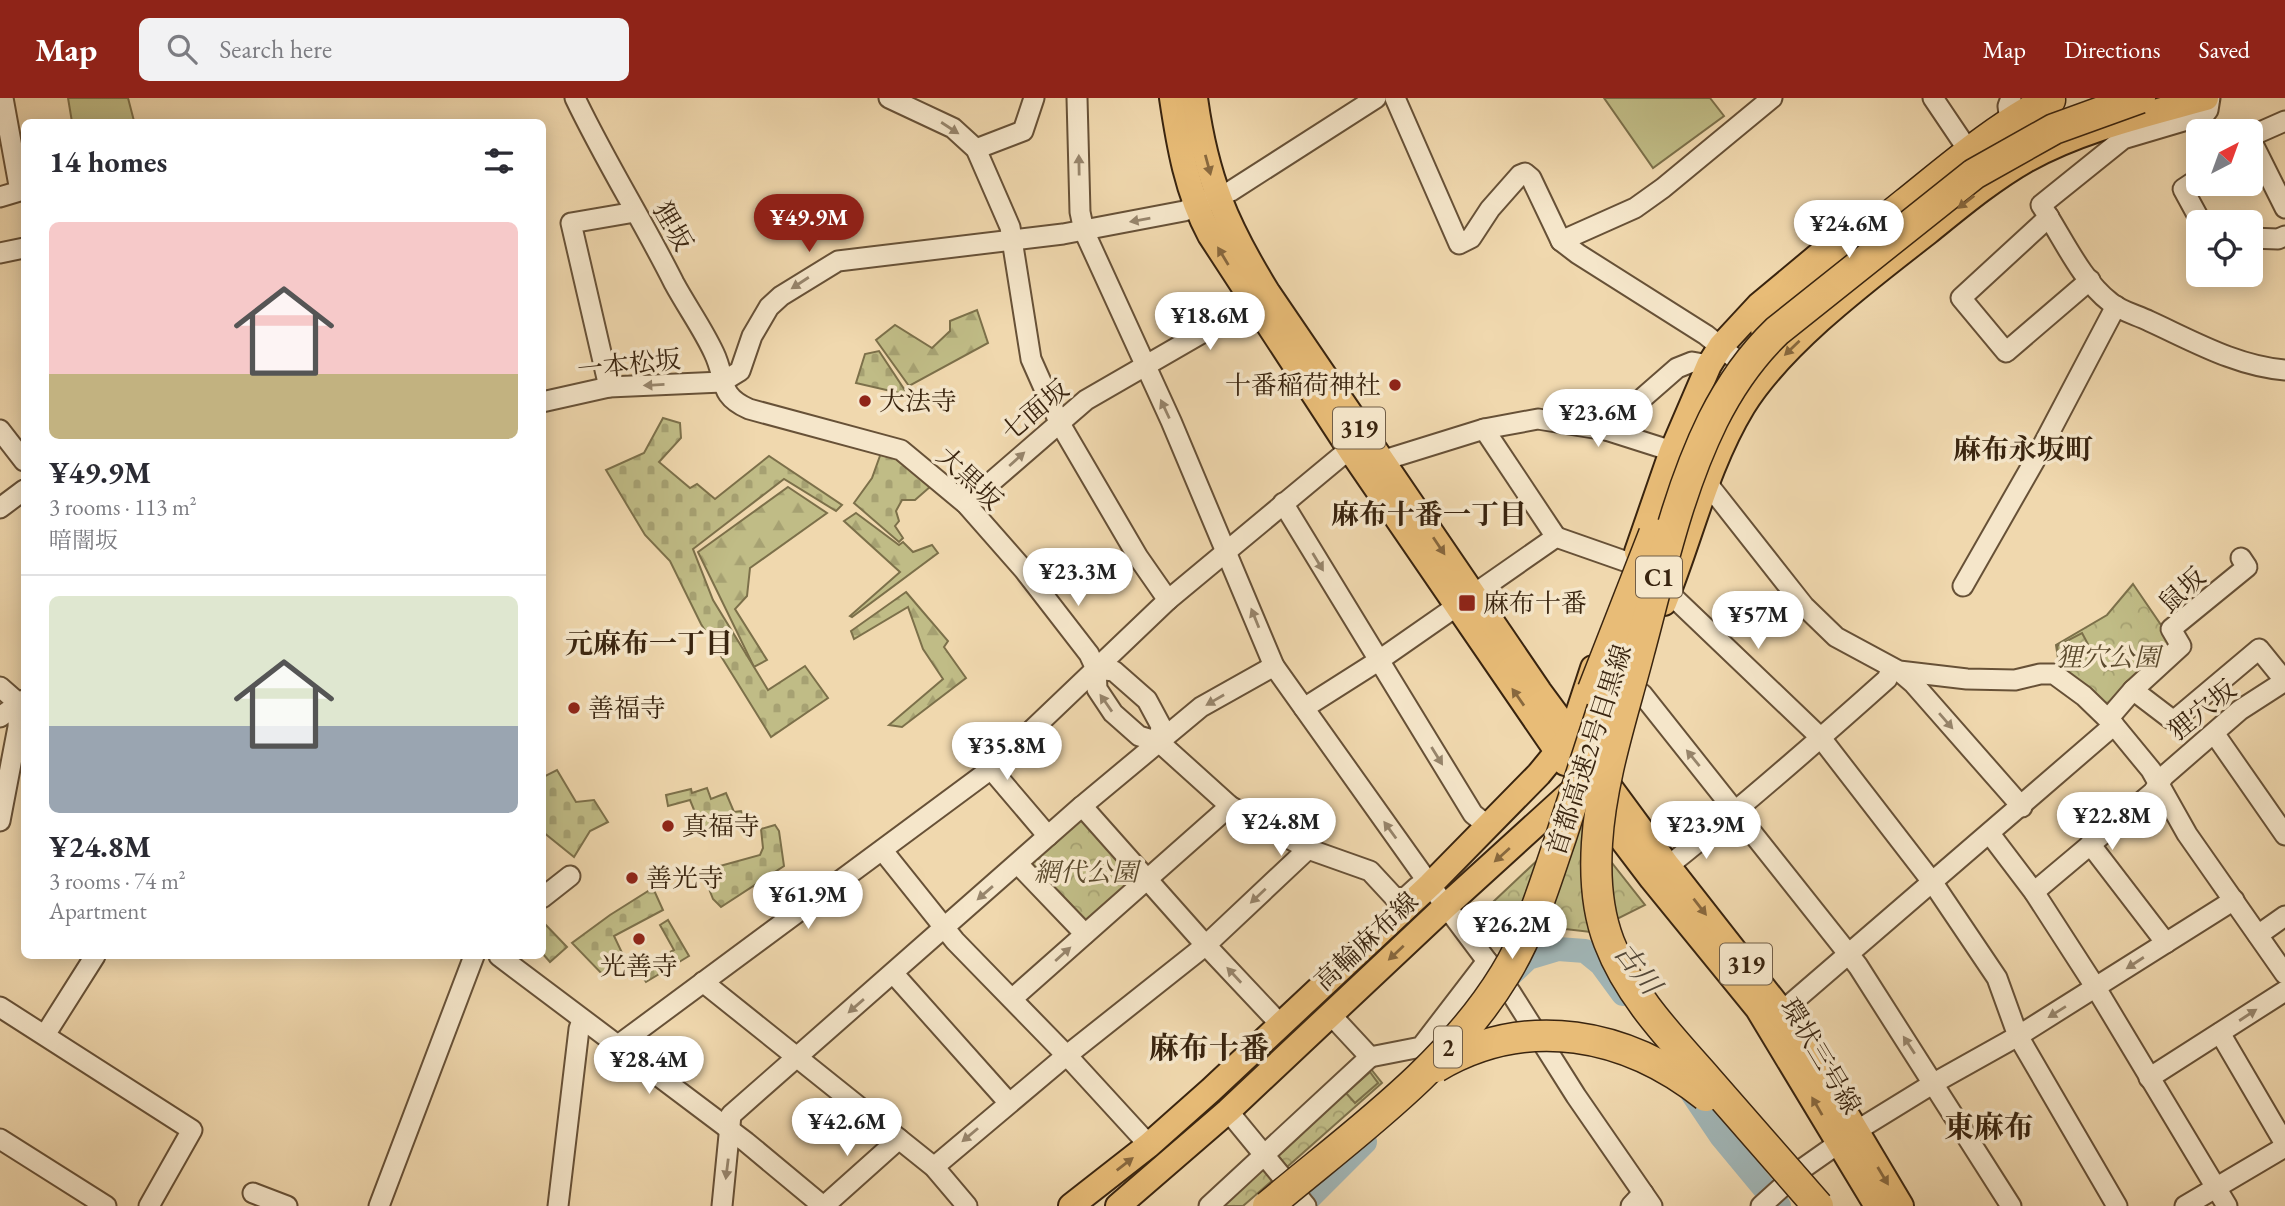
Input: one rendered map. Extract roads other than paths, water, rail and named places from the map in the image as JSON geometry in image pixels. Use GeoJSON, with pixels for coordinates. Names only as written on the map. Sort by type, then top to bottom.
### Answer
{"type":"FeatureCollection","features":[{"type":"Feature","properties":{"kind":"highway","name":"C1"},"geometry":{"type":"LineString","coordinates":[[1808,1206],[1641,1010],[1609,956],[1600,933],[1593,899],[1590,854],[1593,820],[1610,732],[1682,471],[1684,442],[1732,370],[1755,343],[1791,309],[1939,184],[2021,138],[2078,112],[2119,98]]}},
{"type":"Feature","properties":{"kind":"highway","name":"C1"},"geometry":{"type":"LineString","coordinates":[[1817,1206],[1646,1007],[1614,953],[1598,899],[1597,839],[1607,778],[1674,523],[1712,422],[1750,377],[1760,347],[1796,315],[1974,174],[2054,129],[2140,98]]}},
{"type":"Feature","properties":{"kind":"highway"},"geometry":{"type":"LineString","coordinates":[[1939,184],[2000,129],[2053,99]]}},
{"type":"Feature","properties":{"kind":"highway","name":"首都高速2号目黒線"},"geometry":{"type":"LineString","coordinates":[[1268,1206],[1299,1195],[1384,1108],[1435,1061],[1470,1023],[1506,973],[1550,870],[1664,523],[1715,410],[1750,377]]}},
{"type":"Feature","properties":{"kind":"highway","name":"首都高速2号目黒線"},"geometry":{"type":"LineString","coordinates":[[1255,1206],[1409,1068],[1457,1016],[1492,965],[1521,902],[1604,659],[1679,468],[1684,442]]}},
{"type":"Feature","properties":{"kind":"highway"},"geometry":{"type":"LineString","coordinates":[[1255,1206],[1386,1102],[1444,1062],[1500,1042],[1530,1037],[1592,1039],[1645,1056],[1693,1085],[1743,1128],[1817,1206]]}},
{"type":"Feature","properties":{"kind":"highway"},"geometry":{"type":"LineString","coordinates":[[1299,1195],[1424,1080],[1445,1068],[1501,1048],[1562,1042],[1617,1051],[1667,1074],[1714,1108],[1808,1206]]}},
{"type":"Feature","properties":{"kind":"main road","name":"環状三号線"},"geometry":{"type":"LineString","coordinates":[[1172,98],[1185,170],[1381,461],[1464,600],[1564,744],[1660,873],[1775,1018],[1847,1137],[1901,1206]]}},
{"type":"Feature","properties":{"kind":"main road","name":"環状三号線"},"geometry":{"type":"LineString","coordinates":[[1195,98],[1210,234],[1351,451],[1464,600],[1539,691],[1564,744]]}},
{"type":"Feature","properties":{"kind":"main road","name":"高輪麻布線"},"geometry":{"type":"LineString","coordinates":[[1124,1204],[1228,1111],[1588,775],[1615,729],[1707,483],[1743,406],[1750,377],[1770,369],[1823,318],[1884,266],[2025,160],[2087,131],[2208,98]]}},
{"type":"Feature","properties":{"kind":"main road","name":"高輪麻布線"},"geometry":{"type":"LineString","coordinates":[[1071,1206],[1149,1145],[1281,1025],[1430,885],[1564,744],[1633,564],[1684,442],[1715,356],[1759,305],[1866,216],[2010,106],[2053,99]]}},
{"type":"Feature","properties":{"kind":"main road"},"geometry":{"type":"LineString","coordinates":[[1539,691],[1564,696],[1585,692]]}},
{"type":"Feature","properties":{"kind":"main road","name":"環状三号線"},"geometry":{"type":"LineString","coordinates":[[1847,1137],[1877,1206]]}},
{"type":"Feature","properties":{"kind":"street"},"geometry":{"type":"LineString","coordinates":[[0,197],[20,191],[3,98]]}},
{"type":"Feature","properties":{"kind":"street","name":"狸坂"},"geometry":{"type":"LineString","coordinates":[[575,98],[715,355],[722,382]]}},
{"type":"Feature","properties":{"kind":"street"},"geometry":{"type":"LineString","coordinates":[[889,98],[953,128],[976,149],[1010,227],[1010,241],[1031,359],[1059,422],[1138,557],[1168,600]]}},
{"type":"Feature","properties":{"kind":"street"},"geometry":{"type":"LineString","coordinates":[[976,149],[1023,131],[1034,98]]}},
{"type":"Feature","properties":{"kind":"street"},"geometry":{"type":"LineString","coordinates":[[1077,98],[1080,212],[1084,231],[1274,666],[1430,885],[1511,993],[1642,1202]]}},
{"type":"Feature","properties":{"kind":"street"},"geometry":{"type":"LineString","coordinates":[[733,402],[722,382],[740,371],[752,335],[769,307],[781,296],[838,261],[1084,231],[1173,214],[1238,186],[1376,98]]}},
{"type":"Feature","properties":{"kind":"street"},"geometry":{"type":"LineString","coordinates":[[1395,98],[1459,244],[1471,237],[1490,209],[1520,175],[1525,173],[1531,178],[1561,241],[1715,356],[1750,377]]}},
{"type":"Feature","properties":{"kind":"street"},"geometry":{"type":"LineString","coordinates":[[1561,241],[1635,208],[1772,98]]}},
{"type":"Feature","properties":{"kind":"street"},"geometry":{"type":"LineString","coordinates":[[1933,98],[1962,141]]}},
{"type":"Feature","properties":{"kind":"street"},"geometry":{"type":"LineString","coordinates":[[2208,98],[2208,110],[2204,115],[2123,139],[2042,205],[2064,245],[2111,303],[2232,360],[2285,370]]}},
{"type":"Feature","properties":{"kind":"street"},"geometry":{"type":"LineString","coordinates":[[2263,131],[2285,121]]}},
{"type":"Feature","properties":{"kind":"street"},"geometry":{"type":"LineString","coordinates":[[2263,166],[2285,208]]}},
{"type":"Feature","properties":{"kind":"street"},"geometry":{"type":"LineString","coordinates":[[609,387],[571,223],[635,212]]}},
{"type":"Feature","properties":{"kind":"street"},"geometry":{"type":"LineString","coordinates":[[2049,217],[1961,298],[2006,352],[2090,280]]}},
{"type":"Feature","properties":{"kind":"street"},"geometry":{"type":"LineString","coordinates":[[2263,238],[2278,239],[2285,236]]}},
{"type":"Feature","properties":{"kind":"street"},"geometry":{"type":"LineString","coordinates":[[0,253],[21,249]]}},
{"type":"Feature","properties":{"kind":"street","name":"七面坂"},"geometry":{"type":"LineString","coordinates":[[966,504],[1086,400],[1254,303]]}},
{"type":"Feature","properties":{"kind":"street"},"geometry":{"type":"LineString","coordinates":[[1963,586],[2035,460],[2116,306]]}},
{"type":"Feature","properties":{"kind":"street"},"geometry":{"type":"LineString","coordinates":[[1605,430],[1677,368],[1715,356]]}},
{"type":"Feature","properties":{"kind":"street","name":"一本松坂"},"geometry":{"type":"LineString","coordinates":[[546,401],[609,387],[722,382]]}},
{"type":"Feature","properties":{"kind":"street","name":"大黒坂"},"geometry":{"type":"LineString","coordinates":[[698,383],[749,409],[901,450],[966,504],[1024,570],[1088,654],[1096,669],[1097,689],[1113,713],[1139,736],[1159,742],[1230,806],[1308,849],[1370,871],[1395,898],[1406,897],[1423,883],[1430,885]]}},
{"type":"Feature","properties":{"kind":"street"},"geometry":{"type":"LineString","coordinates":[[617,1046],[991,769],[1168,600],[1340,457],[1351,451],[1381,461],[1484,429],[1538,419],[1684,442],[1707,483],[1812,614],[1836,637],[1896,669],[1913,683],[2022,807]]}},
{"type":"Feature","properties":{"kind":"street"},"geometry":{"type":"LineString","coordinates":[[1484,429],[1556,537],[1633,564]]}},
{"type":"Feature","properties":{"kind":"street"},"geometry":{"type":"LineString","coordinates":[[0,430],[21,457]]}},
{"type":"Feature","properties":{"kind":"street"},"geometry":{"type":"LineString","coordinates":[[0,508],[21,492]]}},
{"type":"Feature","properties":{"kind":"street"},"geometry":{"type":"LineString","coordinates":[[1283,503],[1473,814],[1488,827]]}},
{"type":"Feature","properties":{"kind":"street"},"geometry":{"type":"LineString","coordinates":[[1304,708],[1378,661],[1556,537]]}},
{"type":"Feature","properties":{"kind":"street","name":"鼠坂"},"geometry":{"type":"LineString","coordinates":[[2133,690],[2181,646],[2171,629],[2247,567],[2241,558]]}},
{"type":"Feature","properties":{"kind":"street"},"geometry":{"type":"LineString","coordinates":[[1668,592],[1821,738],[1933,883],[1997,978],[2018,1036],[2111,1204]]}},
{"type":"Feature","properties":{"kind":"street"},"geometry":{"type":"LineString","coordinates":[[1775,1018],[2022,807],[2111,722],[2133,690],[2171,719],[2177,718],[2259,649],[2285,681]]}},
{"type":"Feature","properties":{"kind":"street"},"geometry":{"type":"LineString","coordinates":[[722,1206],[731,1115],[1082,806],[1201,707],[1274,666]]}},
{"type":"Feature","properties":{"kind":"street"},"geometry":{"type":"LineString","coordinates":[[1096,669],[1114,671],[1147,701],[1161,726],[1159,742]]}},
{"type":"Feature","properties":{"kind":"street"},"geometry":{"type":"LineString","coordinates":[[1896,669],[1967,679],[2015,680],[2040,674],[2054,674],[2111,722],[2151,770],[2187,834],[2285,974]]}},
{"type":"Feature","properties":{"kind":"street"},"geometry":{"type":"LineString","coordinates":[[1660,873],[1821,738],[1896,669]]}},
{"type":"Feature","properties":{"kind":"street","name":"狸穴坂"},"geometry":{"type":"LineString","coordinates":[[2034,892],[2154,792],[2164,776],[2240,710],[2285,681]]}},
{"type":"Feature","properties":{"kind":"street"},"geometry":{"type":"LineString","coordinates":[[0,687],[21,703]]}},
{"type":"Feature","properties":{"kind":"street"},"geometry":{"type":"LineString","coordinates":[[1628,690],[1642,694],[1858,967],[2011,1206]]}},
{"type":"Feature","properties":{"kind":"street"},"geometry":{"type":"LineString","coordinates":[[0,717],[21,705]]}},
{"type":"Feature","properties":{"kind":"street"},"geometry":{"type":"LineString","coordinates":[[0,821],[21,713]]}},
{"type":"Feature","properties":{"kind":"street"},"geometry":{"type":"LineString","coordinates":[[2214,733],[2285,835]]}},
{"type":"Feature","properties":{"kind":"street"},"geometry":{"type":"LineString","coordinates":[[991,769],[1048,836]]}},
{"type":"Feature","properties":{"kind":"street"},"geometry":{"type":"LineString","coordinates":[[1082,806],[1281,1025]]}},
{"type":"Feature","properties":{"kind":"street"},"geometry":{"type":"LineString","coordinates":[[1012,999],[1230,806]]}},
{"type":"Feature","properties":{"kind":"street"},"geometry":{"type":"LineString","coordinates":[[1990,834],[2034,892],[2096,988],[2227,1206]]}},
{"type":"Feature","properties":{"kind":"street"},"geometry":{"type":"LineString","coordinates":[[2090,844],[2166,943]]}},
{"type":"Feature","properties":{"kind":"street"},"geometry":{"type":"LineString","coordinates":[[934,1167],[1009,1103],[1206,945],[1308,849]]}},
{"type":"Feature","properties":{"kind":"street"},"geometry":{"type":"LineString","coordinates":[[883,851],[944,929],[1149,1145]]}},
{"type":"Feature","properties":{"kind":"street"},"geometry":{"type":"LineString","coordinates":[[1018,864],[1085,934]]}},
{"type":"Feature","properties":{"kind":"street"},"geometry":{"type":"LineString","coordinates":[[546,895],[570,876]]}},
{"type":"Feature","properties":{"kind":"street"},"geometry":{"type":"LineString","coordinates":[[1761,1206],[1802,1169],[1847,1137],[1934,1083],[2018,1036],[2234,900]]}},
{"type":"Feature","properties":{"kind":"street"},"geometry":{"type":"LineString","coordinates":[[2258,935],[2285,916]]}},
{"type":"Feature","properties":{"kind":"street"},"geometry":{"type":"LineString","coordinates":[[1209,1206],[1370,1057],[1421,1047],[1484,957]]}},
{"type":"Feature","properties":{"kind":"street"},"geometry":{"type":"LineString","coordinates":[[45,1035],[93,959]]}},
{"type":"Feature","properties":{"kind":"street"},"geometry":{"type":"LineString","coordinates":[[379,1206],[473,959]]}},
{"type":"Feature","properties":{"kind":"street"},"geometry":{"type":"LineString","coordinates":[[503,959],[746,1142],[824,1206],[899,1139]]}},
{"type":"Feature","properties":{"kind":"street"},"geometry":{"type":"LineString","coordinates":[[893,973],[1009,1103]]}},
{"type":"Feature","properties":{"kind":"street"},"geometry":{"type":"LineString","coordinates":[[703,982],[934,1167],[967,1206]]}},
{"type":"Feature","properties":{"kind":"street"},"geometry":{"type":"LineString","coordinates":[[2149,1078],[2285,991]]}},
{"type":"Feature","properties":{"kind":"street"},"geometry":{"type":"LineString","coordinates":[[0,1007],[192,1130],[149,1206]]}},
{"type":"Feature","properties":{"kind":"street"},"geometry":{"type":"LineString","coordinates":[[1331,1015],[1370,1057]]}},
{"type":"Feature","properties":{"kind":"street"},"geometry":{"type":"LineString","coordinates":[[558,1206],[582,1020]]}},
{"type":"Feature","properties":{"kind":"street"},"geometry":{"type":"LineString","coordinates":[[2185,1206],[2285,1145],[2220,1033]]}},
{"type":"Feature","properties":{"kind":"street"},"geometry":{"type":"LineString","coordinates":[[1228,1111],[1299,1195]]}},
{"type":"Feature","properties":{"kind":"street"},"geometry":{"type":"LineString","coordinates":[[0,1139],[106,1206]]}},
{"type":"Feature","properties":{"kind":"street"},"geometry":{"type":"LineString","coordinates":[[253,1193],[286,1206]]}},
{"type":"Feature","properties":{"kind":"waterway","name":"古川"},"geometry":{"type":"LineString","coordinates":[[1507,978],[1528,958],[1558,949],[1585,951],[1601,964],[1623,994]]}},
{"type":"Feature","properties":{"kind":"waterway","name":"古川"},"geometry":{"type":"LineString","coordinates":[[1686,1084],[1721,1136],[1779,1206]]}},
{"type":"Feature","properties":{"kind":"waterway","name":"古川"},"geometry":{"type":"LineString","coordinates":[[1301,1206],[1365,1142]]}},
{"type":"Feature","properties":{"kind":"place","name":"十番稲荷神社"},"geometry":{"type":"Point","coordinates":[1395,385]}},
{"type":"Feature","properties":{"kind":"place","name":"大法寺"},"geometry":{"type":"Point","coordinates":[865,401]}},
{"type":"Feature","properties":{"kind":"place","name":"麻布十番"},"geometry":{"type":"Point","coordinates":[1467,603]}},
{"type":"Feature","properties":{"kind":"place","name":"善福寺"},"geometry":{"type":"Point","coordinates":[574,708]}},
{"type":"Feature","properties":{"kind":"place","name":"真福寺"},"geometry":{"type":"Point","coordinates":[668,826]}},
{"type":"Feature","properties":{"kind":"place","name":"善光寺"},"geometry":{"type":"Point","coordinates":[632,878]}},
{"type":"Feature","properties":{"kind":"place","name":"光善寺"},"geometry":{"type":"Point","coordinates":[639,939]}},
{"type":"Feature","properties":{"kind":"district","name":"麻布永坂町"},"geometry":{"type":"Point","coordinates":[2023,449]}},
{"type":"Feature","properties":{"kind":"district","name":"麻布十番一丁目"},"geometry":{"type":"Point","coordinates":[1429,514]}},
{"type":"Feature","properties":{"kind":"district","name":"元麻布一丁目"},"geometry":{"type":"Point","coordinates":[649,643]}},
{"type":"Feature","properties":{"kind":"district","name":"麻布十番"},"geometry":{"type":"Point","coordinates":[1209,1047]}},
{"type":"Feature","properties":{"kind":"district","name":"東麻布"},"geometry":{"type":"Point","coordinates":[1989,1126]}},
{"type":"Feature","properties":{"kind":"park label","name":"狸穴公園"},"geometry":{"type":"Point","coordinates":[2108,657]}},
{"type":"Feature","properties":{"kind":"park label","name":"網代公園"},"geometry":{"type":"Point","coordinates":[1086,872]}}]}
